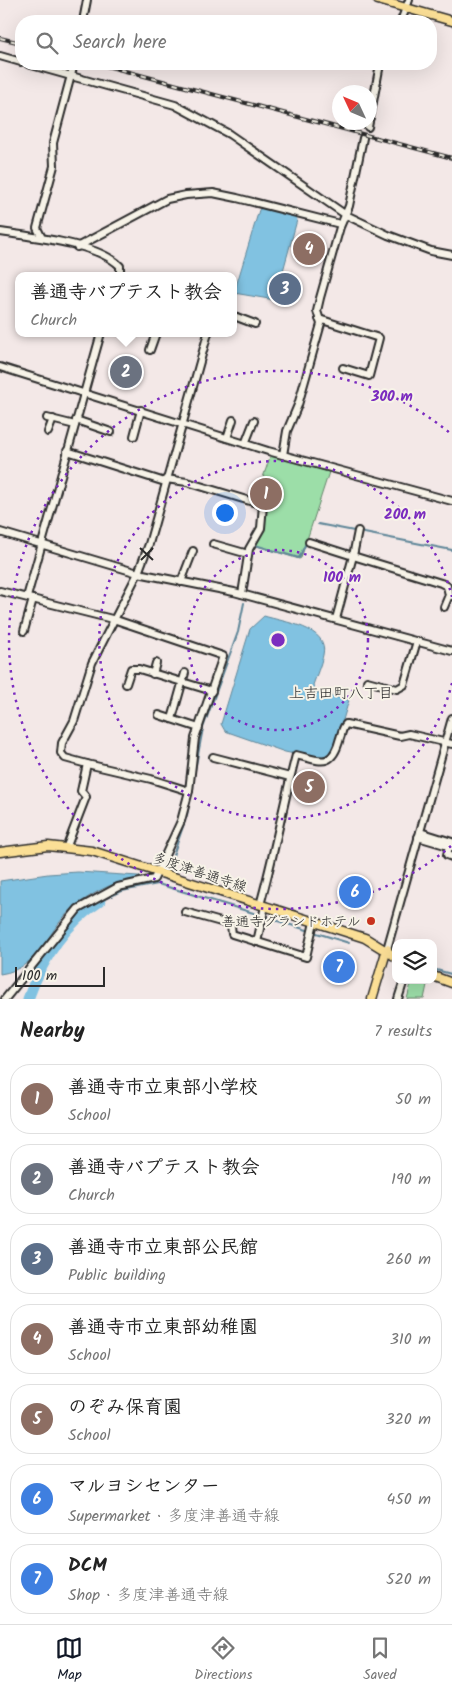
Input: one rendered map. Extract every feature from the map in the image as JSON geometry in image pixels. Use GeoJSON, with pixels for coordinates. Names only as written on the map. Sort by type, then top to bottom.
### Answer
{"type":"FeatureCollection","features":[{"type":"Feature","properties":{"kind":"main road"},"geometry":{"type":"LineString","coordinates":[[378,0],[431,15]]}},
{"type":"Feature","properties":{"kind":"main road"},"geometry":{"type":"LineString","coordinates":[[437,17],[452,21]]}},
{"type":"Feature","properties":{"kind":"main road","name":"多度津善通寺線"},"geometry":{"type":"LineString","coordinates":[[0,852],[38,846],[67,846],[92,851],[158,871],[313,928],[365,938],[392,954]]}},
{"type":"Feature","properties":{"kind":"main road"},"geometry":{"type":"LineString","coordinates":[[372,999],[387,950]]}},
{"type":"Feature","properties":{"kind":"main road"},"geometry":{"type":"LineString","coordinates":[[437,977],[451,981]]}},
{"type":"Feature","properties":{"kind":"street"},"geometry":{"type":"LineString","coordinates":[[84,15],[86,0]]}},
{"type":"Feature","properties":{"kind":"street"},"geometry":{"type":"LineString","coordinates":[[404,15],[409,0]]}},
{"type":"Feature","properties":{"kind":"street"},"geometry":{"type":"LineString","coordinates":[[0,56],[15,60]]}},
{"type":"Feature","properties":{"kind":"street"},"geometry":{"type":"LineString","coordinates":[[50,70],[158,100],[196,115],[229,134],[346,216],[431,251],[452,255]]}},
{"type":"Feature","properties":{"kind":"street"},"geometry":{"type":"LineString","coordinates":[[41,236],[37,228],[54,166],[53,142],[74,70]]}},
{"type":"Feature","properties":{"kind":"street"},"geometry":{"type":"LineString","coordinates":[[376,85],[379,70]]}},
{"type":"Feature","properties":{"kind":"street"},"geometry":{"type":"LineString","coordinates":[[283,455],[287,431],[298,405],[321,324],[317,310],[340,224],[346,216],[363,138]]}},
{"type":"Feature","properties":{"kind":"street"},"geometry":{"type":"LineString","coordinates":[[77,247],[166,198],[186,194],[213,194],[237,198],[340,224]]}},
{"type":"Feature","properties":{"kind":"street"},"geometry":{"type":"LineString","coordinates":[[0,232],[41,236],[112,258],[120,266],[120,272]]}},
{"type":"Feature","properties":{"kind":"street"},"geometry":{"type":"LineString","coordinates":[[237,317],[254,324]]}},
{"type":"Feature","properties":{"kind":"street"},"geometry":{"type":"LineString","coordinates":[[319,319],[379,338],[368,376],[343,368]]}},
{"type":"Feature","properties":{"kind":"street"},"geometry":{"type":"LineString","coordinates":[[24,631],[42,545],[100,337]]}},
{"type":"Feature","properties":{"kind":"street"},"geometry":{"type":"LineString","coordinates":[[150,350],[155,337]]}},
{"type":"Feature","properties":{"kind":"street"},"geometry":{"type":"LineString","coordinates":[[189,792],[151,779],[65,758],[61,753],[62,743],[79,709],[92,662],[116,620],[138,573],[152,535],[165,481],[207,337]]}},
{"type":"Feature","properties":{"kind":"street"},"geometry":{"type":"LineString","coordinates":[[0,367],[245,444],[452,501]]}},
{"type":"Feature","properties":{"kind":"street"},"geometry":{"type":"LineString","coordinates":[[134,436],[141,410]]}},
{"type":"Feature","properties":{"kind":"street"},"geometry":{"type":"LineString","coordinates":[[48,432],[50,418],[111,432]]}},
{"type":"Feature","properties":{"kind":"street"},"geometry":{"type":"LineString","coordinates":[[227,438],[234,420]]}},
{"type":"Feature","properties":{"kind":"street"},"geometry":{"type":"LineString","coordinates":[[245,444],[254,421]]}},
{"type":"Feature","properties":{"kind":"street"},"geometry":{"type":"LineString","coordinates":[[67,451],[165,481],[187,482],[263,505],[261,528],[248,554],[242,594]]}},
{"type":"Feature","properties":{"kind":"street"},"geometry":{"type":"LineString","coordinates":[[0,532],[138,573],[242,594],[452,651]]}},
{"type":"Feature","properties":{"kind":"street"},"geometry":{"type":"LineString","coordinates":[[336,618],[358,532]]}},
{"type":"Feature","properties":{"kind":"street"},"geometry":{"type":"LineString","coordinates":[[309,542],[442,583],[447,586],[450,595],[444,607]]}},
{"type":"Feature","properties":{"kind":"street"},"geometry":{"type":"LineString","coordinates":[[213,544],[248,554]]}},
{"type":"Feature","properties":{"kind":"street"},"geometry":{"type":"LineString","coordinates":[[180,582],[193,551]]}},
{"type":"Feature","properties":{"kind":"street"},"geometry":{"type":"LineString","coordinates":[[0,591],[116,620],[223,656],[195,738],[189,792],[181,820],[154,879],[118,886],[78,909],[5,999]]}},
{"type":"Feature","properties":{"kind":"street"},"geometry":{"type":"LineString","coordinates":[[367,681],[397,690],[404,685],[417,641]]}},
{"type":"Feature","properties":{"kind":"street"},"geometry":{"type":"LineString","coordinates":[[153,674],[156,663]]}},
{"type":"Feature","properties":{"kind":"street"},"geometry":{"type":"LineString","coordinates":[[126,684],[131,669],[212,691]]}},
{"type":"Feature","properties":{"kind":"street"},"geometry":{"type":"LineString","coordinates":[[172,719],[185,673]]}},
{"type":"Feature","properties":{"kind":"street"},"geometry":{"type":"LineString","coordinates":[[159,715],[199,728]]}},
{"type":"Feature","properties":{"kind":"street"},"geometry":{"type":"LineString","coordinates":[[387,950],[419,834],[449,743],[452,718]]}},
{"type":"Feature","properties":{"kind":"street"},"geometry":{"type":"LineString","coordinates":[[256,942],[276,848],[280,819],[296,755],[324,761],[331,759],[337,751],[346,724],[400,736],[409,734],[449,743]]}},
{"type":"Feature","properties":{"kind":"street"},"geometry":{"type":"LineString","coordinates":[[213,757],[290,777]]}},
{"type":"Feature","properties":{"kind":"street"},"geometry":{"type":"LineString","coordinates":[[67,846],[86,797],[81,791],[87,764]]}},
{"type":"Feature","properties":{"kind":"street"},"geometry":{"type":"LineString","coordinates":[[419,834],[451,845],[447,855],[452,856]]}},
{"type":"Feature","properties":{"kind":"street"},"geometry":{"type":"LineString","coordinates":[[185,912],[228,924],[231,926],[232,934],[306,957],[313,928]]}},
{"type":"Feature","properties":{"kind":"street"},"geometry":{"type":"LineString","coordinates":[[398,999],[403,984]]}},
{"type":"Feature","properties":{"kind":"green space"},"geometry":{"type":"Polygon","coordinates":[[[271,454],[329,472],[301,558],[299,559],[254,545],[266,504],[255,501],[271,454]]]}},
{"type":"Feature","properties":{"kind":"green space"},"geometry":{"type":"Polygon","coordinates":[[[411,984],[427,985],[424,999],[407,999],[411,984]]]}},
{"type":"Feature","properties":{"kind":"water"},"geometry":{"type":"Polygon","coordinates":[[[263,207],[295,216],[297,220],[275,300],[237,294],[237,283],[259,210],[263,207]]]}},
{"type":"Feature","properties":{"kind":"water"},"geometry":{"type":"Polygon","coordinates":[[[264,616],[303,627],[319,638],[323,646],[323,655],[313,685],[317,693],[349,700],[333,753],[323,760],[285,752],[225,731],[221,724],[250,629],[264,616]]]}},
{"type":"Feature","properties":{"kind":"water"},"geometry":{"type":"Polygon","coordinates":[[[78,872],[138,876],[145,879],[116,883],[84,900],[67,913],[26,964],[0,974],[0,881],[78,872]]]}},
{"type":"Feature","properties":{"kind":"waterway"},"geometry":{"type":"LineString","coordinates":[[318,524],[452,550]]}},
{"type":"Feature","properties":{"kind":"waterway"},"geometry":{"type":"LineString","coordinates":[[255,545],[299,558],[306,543]]}},
{"type":"Feature","properties":{"kind":"waterway"},"geometry":{"type":"LineString","coordinates":[[249,566],[253,549]]}},
{"type":"Feature","properties":{"kind":"waterway"},"geometry":{"type":"LineString","coordinates":[[193,781],[203,728],[238,632],[244,603]]}},
{"type":"Feature","properties":{"kind":"waterway"},"geometry":{"type":"LineString","coordinates":[[169,867],[187,815],[190,800]]}},
{"type":"Feature","properties":{"kind":"waterway"},"geometry":{"type":"LineString","coordinates":[[100,901],[122,891],[158,884],[260,915]]}},
{"type":"Feature","properties":{"kind":"waterway"},"geometry":{"type":"LineString","coordinates":[[28,999],[47,956],[76,920],[100,901]]}},
{"type":"Feature","properties":{"kind":"waterway"},"geometry":{"type":"LineString","coordinates":[[265,917],[349,943]]}},
{"type":"Feature","properties":{"kind":"waterway"},"geometry":{"type":"LineString","coordinates":[[437,970],[451,974]]}},
{"type":"Feature","properties":{"kind":"railway"},"geometry":{"type":"LineString","coordinates":[[0,38],[15,42]]}},
{"type":"Feature","properties":{"kind":"railway"},"geometry":{"type":"LineString","coordinates":[[122,70],[452,158]]}},
{"type":"Feature","properties":{"kind":"place","name":"善通寺市立東部幼稚園"},"geometry":{"type":"Point","coordinates":[309,249]}},
{"type":"Feature","properties":{"kind":"place","name":"善通寺市立東部公民館"},"geometry":{"type":"Point","coordinates":[285,289]}},
{"type":"Feature","properties":{"kind":"place","name":"善通寺バプテスト教会"},"geometry":{"type":"Point","coordinates":[126,372]}},
{"type":"Feature","properties":{"kind":"place","name":"善通寺市立東部小学校"},"geometry":{"type":"Point","coordinates":[266,494]}},
{"type":"Feature","properties":{"kind":"place","name":"のぞみ保育園"},"geometry":{"type":"Point","coordinates":[309,787]}},
{"type":"Feature","properties":{"kind":"place","name":"マルヨシセンター"},"geometry":{"type":"Point","coordinates":[355,892]}},
{"type":"Feature","properties":{"kind":"place","name":"善通寺グランドホテル"},"geometry":{"type":"Point","coordinates":[371,921]}},
{"type":"Feature","properties":{"kind":"place","name":"DCM"},"geometry":{"type":"Point","coordinates":[339,967]}},
{"type":"Feature","properties":{"kind":"district","name":"上吉田町八丁目"},"geometry":{"type":"Point","coordinates":[341,693]}}]}
